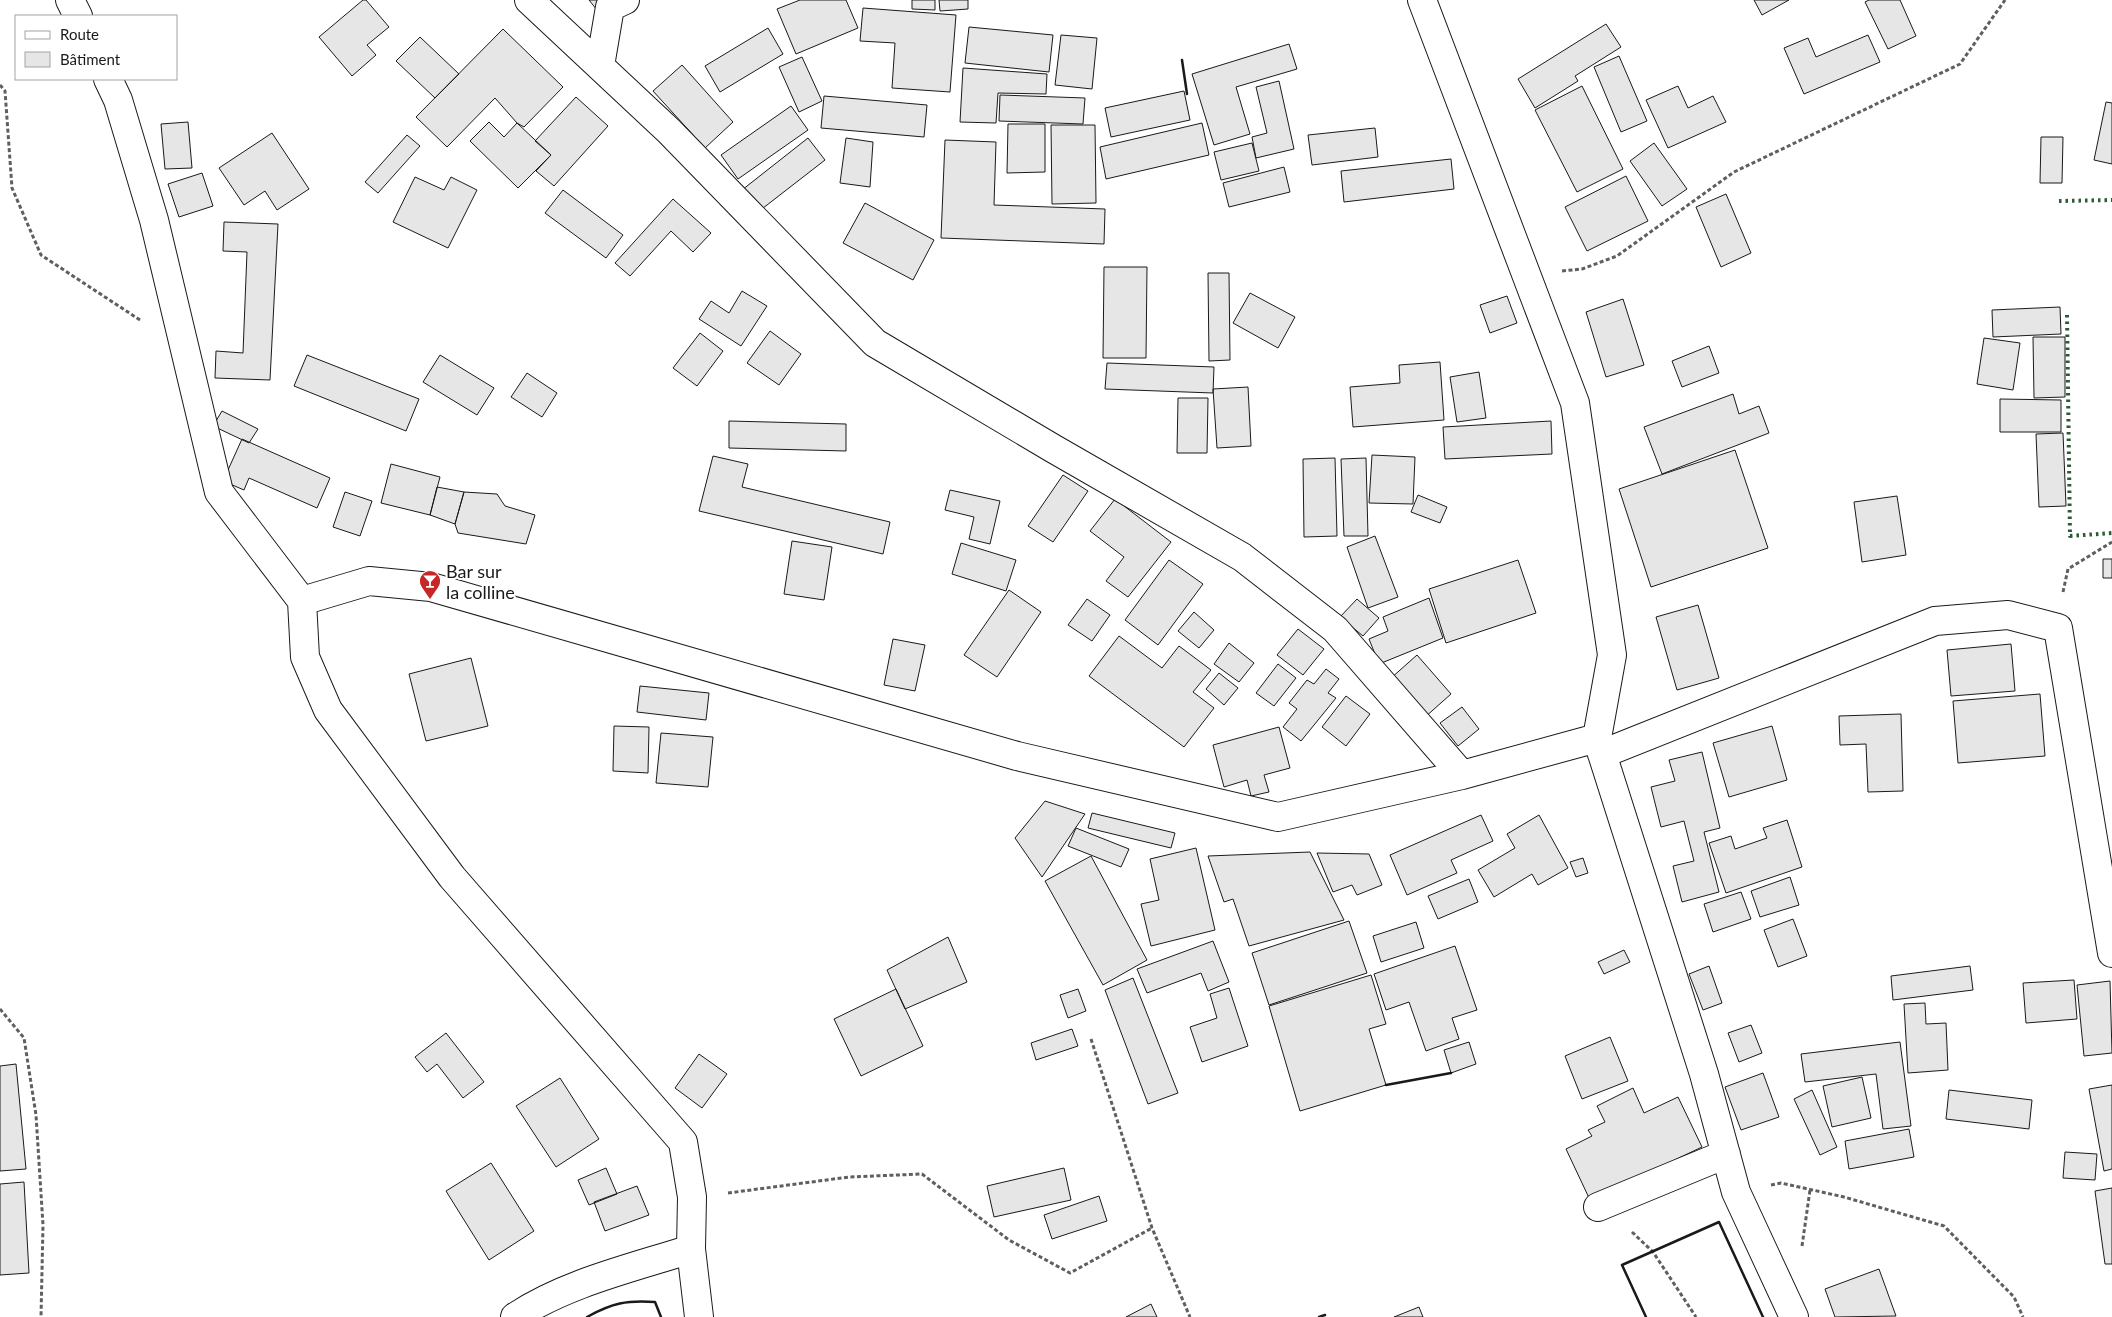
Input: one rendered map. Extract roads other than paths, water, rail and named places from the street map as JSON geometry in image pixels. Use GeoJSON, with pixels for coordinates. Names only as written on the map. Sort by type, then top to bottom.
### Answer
{"type":"FeatureCollection","features":[{"type":"Feature","properties":{"kind":"street"},"geometry":{"type":"LineString","coordinates":[[70,0],[78,15]]}},
{"type":"Feature","properties":{"kind":"street"},"geometry":{"type":"LineString","coordinates":[[529,0],[669,131],[875,342],[1054,449],[1242,557],[1336,629],[1462,775]]}},
{"type":"Feature","properties":{"kind":"street"},"geometry":{"type":"LineString","coordinates":[[600,66],[610,7],[625,0]]}},
{"type":"Feature","properties":{"kind":"street"},"geometry":{"type":"LineString","coordinates":[[1422,0],[1575,403],[1612,655],[1600,746],[1704,1074],[1736,1192],[1794,1317]]}},
{"type":"Feature","properties":{"kind":"street"},"geometry":{"type":"LineString","coordinates":[[108,80],[118,100],[154,220],[219,492],[302,601],[305,657],[328,710],[452,877],[683,1142],[692,1197],[691,1249],[699,1317]]}},
{"type":"Feature","properties":{"kind":"street"},"geometry":{"type":"LineString","coordinates":[[302,601],[369,581],[431,587],[1016,756],[1278,817],[1600,746],[1935,621],[2008,615],[2058,628],[2112,953]]}},
{"type":"Feature","properties":{"kind":"street"},"geometry":{"type":"LineString","coordinates":[[1598,1207],[1726,1154]]}},
{"type":"Feature","properties":{"kind":"street"},"geometry":{"type":"LineString","coordinates":[[515,1317],[528,1308],[582,1284],[691,1249]]}},
{"type":"Feature","properties":{"kind":"place","name":"Bar sur la colline"},"geometry":{"type":"Point","coordinates":[430,600]}}]}
